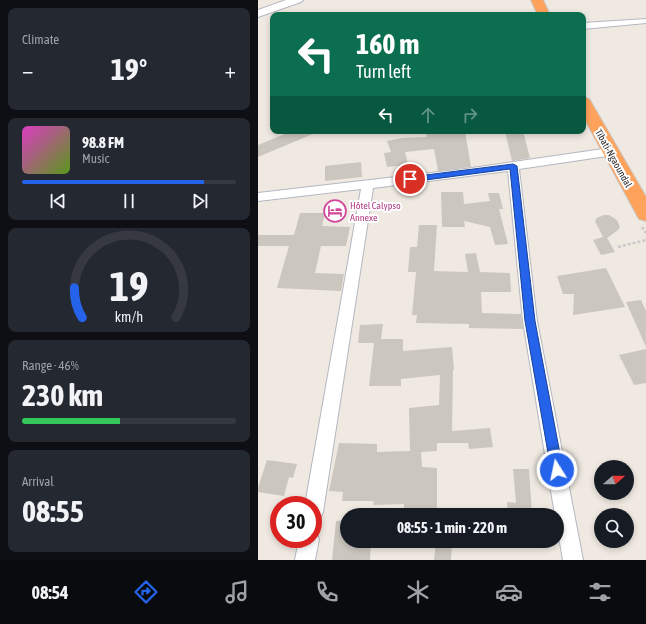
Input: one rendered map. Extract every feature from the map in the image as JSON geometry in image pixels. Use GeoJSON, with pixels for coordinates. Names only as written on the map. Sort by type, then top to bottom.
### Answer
{"type":"FeatureCollection","features":[{"type":"Feature","properties":{"kind":"highway"},"geometry":{"type":"LineString","coordinates":[[537,0],[543,12]]}},
{"type":"Feature","properties":{"kind":"highway","name":"Tibati-Ngaoundal"},"geometry":{"type":"LineString","coordinates":[[586,108],[646,214]]}},
{"type":"Feature","properties":{"kind":"main road"},"geometry":{"type":"LineString","coordinates":[[258,14],[298,0]]}},
{"type":"Feature","properties":{"kind":"street"},"geometry":{"type":"LineString","coordinates":[[586,26],[646,21]]}},
{"type":"Feature","properties":{"kind":"street"},"geometry":{"type":"LineString","coordinates":[[258,197],[513,166],[610,152]]}},
{"type":"Feature","properties":{"kind":"street"},"geometry":{"type":"LineString","coordinates":[[513,166],[530,321],[573,560]]}},
{"type":"Feature","properties":{"kind":"street"},"geometry":{"type":"LineString","coordinates":[[316,496],[368,184]]}},
{"type":"Feature","properties":{"kind":"street"},"geometry":{"type":"LineString","coordinates":[[305,560],[307,548]]}},
{"type":"Feature","properties":{"kind":"path"},"geometry":{"type":"LineString","coordinates":[[618,247],[646,240]]}},
{"type":"Feature","properties":{"kind":"building"},"geometry":{"type":"Polygon","coordinates":[[[285,134],[313,134],[258,157],[258,145],[285,134]]]}},
{"type":"Feature","properties":{"kind":"building"},"geometry":{"type":"Polygon","coordinates":[[[426,134],[466,134],[471,167],[438,171],[434,149],[405,152],[408,165],[387,167],[384,153],[391,152],[387,141],[402,138],[427,137],[426,134]]]}},
{"type":"Feature","properties":{"kind":"building"},"geometry":{"type":"Polygon","coordinates":[[[506,134],[524,134],[530,158],[512,161],[506,134]]]}},
{"type":"Feature","properties":{"kind":"building"},"geometry":{"type":"Polygon","coordinates":[[[361,162],[362,177],[325,181],[325,166],[361,162]]]}},
{"type":"Feature","properties":{"kind":"building"},"geometry":{"type":"Polygon","coordinates":[[[441,192],[463,192],[464,204],[490,201],[488,193],[499,193],[503,209],[499,209],[508,244],[495,245],[490,227],[464,221],[465,227],[442,227],[441,192]]]}},
{"type":"Feature","properties":{"kind":"building"},"geometry":{"type":"Polygon","coordinates":[[[300,213],[325,213],[322,226],[350,227],[346,246],[321,246],[315,273],[344,274],[341,291],[277,288],[289,246],[258,246],[258,235],[294,235],[300,213]]]}},
{"type":"Feature","properties":{"kind":"building"},"geometry":{"type":"Polygon","coordinates":[[[604,215],[609,215],[617,220],[620,227],[607,238],[615,252],[601,255],[593,240],[603,237],[595,221],[597,218],[604,215]]]}},
{"type":"Feature","properties":{"kind":"building"},"geometry":{"type":"Polygon","coordinates":[[[419,225],[437,225],[434,271],[468,272],[465,254],[476,253],[480,272],[510,273],[511,292],[481,292],[482,313],[521,314],[523,329],[469,328],[469,324],[416,323],[417,315],[412,315],[416,272],[408,272],[410,247],[417,247],[419,225]]]}},
{"type":"Feature","properties":{"kind":"building"},"geometry":{"type":"Polygon","coordinates":[[[606,268],[625,307],[573,315],[574,294],[563,294],[557,276],[606,268]]]}},
{"type":"Feature","properties":{"kind":"building"},"geometry":{"type":"Polygon","coordinates":[[[641,300],[646,311],[646,347],[626,302],[641,300]]]}},
{"type":"Feature","properties":{"kind":"building"},"geometry":{"type":"Polygon","coordinates":[[[383,324],[381,339],[403,339],[403,351],[452,347],[454,370],[452,431],[490,428],[493,447],[469,449],[468,443],[437,443],[437,451],[421,452],[422,467],[437,468],[437,508],[404,508],[404,504],[373,505],[374,501],[342,501],[343,492],[329,491],[339,443],[377,444],[377,452],[410,451],[409,408],[439,405],[440,375],[401,379],[401,386],[369,386],[374,343],[358,343],[360,325],[383,324]]]}},
{"type":"Feature","properties":{"kind":"building"},"geometry":{"type":"Polygon","coordinates":[[[646,349],[646,383],[634,385],[619,355],[646,349]]]}},
{"type":"Feature","properties":{"kind":"building"},"geometry":{"type":"Polygon","coordinates":[[[267,460],[297,464],[293,478],[289,477],[284,496],[258,492],[267,460]]]}},
{"type":"Feature","properties":{"kind":"building"},"geometry":{"type":"Polygon","coordinates":[[[513,469],[529,469],[532,508],[507,508],[507,502],[516,503],[513,469]]]}},
{"type":"Feature","properties":{"kind":"building"},"geometry":{"type":"Polygon","coordinates":[[[336,521],[340,521],[340,548],[371,548],[370,560],[332,560],[336,521]]]}},
{"type":"Feature","properties":{"kind":"building"},"geometry":{"type":"Polygon","coordinates":[[[435,548],[452,548],[451,560],[434,560],[435,548]]]}},
{"type":"Feature","properties":{"kind":"place","name":"Hôtel Calypso Annexe"},"geometry":{"type":"Point","coordinates":[335,211]}},
{"type":"Feature","properties":{"kind":"route"},"geometry":{"type":"LineString","coordinates":[[410,179],[513,166],[530,321],[557,470]]}}]}
